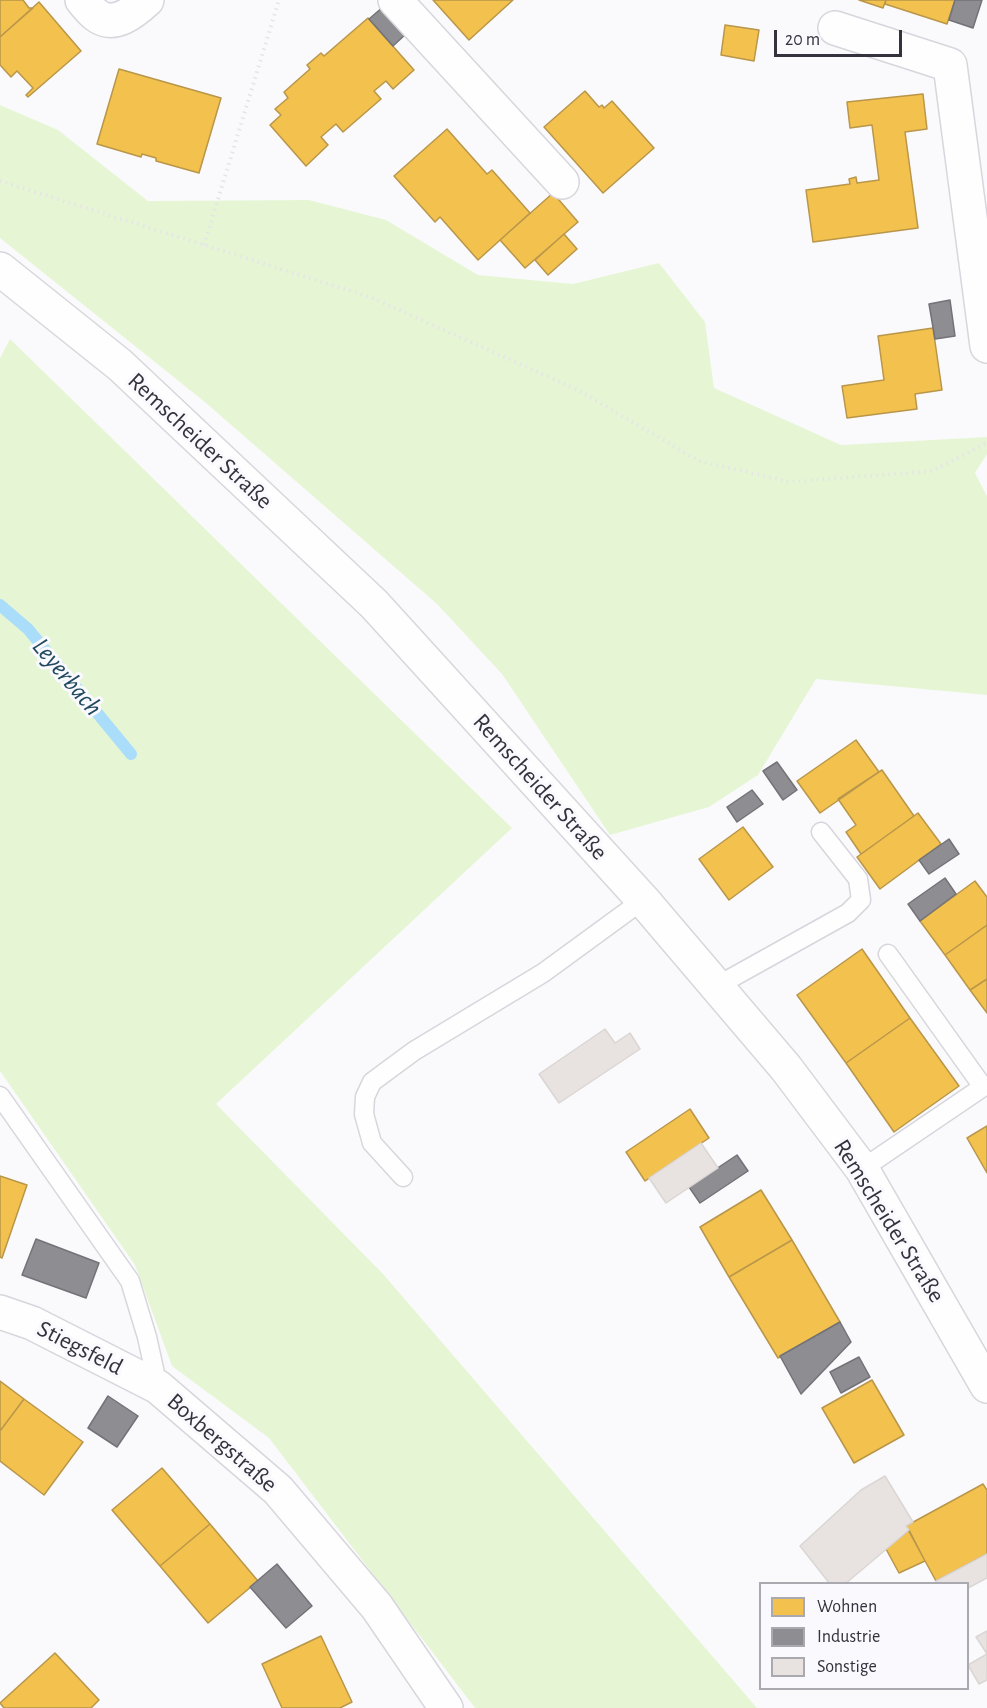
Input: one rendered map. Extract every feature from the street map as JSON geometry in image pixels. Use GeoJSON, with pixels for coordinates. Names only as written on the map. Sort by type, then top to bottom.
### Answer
{"type":"FeatureCollection","features":[{"type":"Feature","properties":{"kind":"main road"},"geometry":{"type":"LineString","coordinates":[[82,0],[97,16],[116,20],[131,15],[147,0]]}},
{"type":"Feature","properties":{"kind":"main road"},"geometry":{"type":"LineString","coordinates":[[395,0],[562,182]]}},
{"type":"Feature","properties":{"kind":"main road"},"geometry":{"type":"LineString","coordinates":[[835,28],[950,65],[987,346]]}},
{"type":"Feature","properties":{"kind":"main road","name":"Remscheider Straße"},"geometry":{"type":"LineString","coordinates":[[0,269],[120,365],[374,604],[643,900],[786,1068],[862,1169],[987,1386]]}},
{"type":"Feature","properties":{"kind":"main road","name":"Stiegsfeld"},"geometry":{"type":"LineString","coordinates":[[0,1312],[32,1323],[158,1387]]}},
{"type":"Feature","properties":{"kind":"main road","name":"Boxbergstraße"},"geometry":{"type":"LineString","coordinates":[[158,1387],[278,1491],[377,1607],[446,1708]]}},
{"type":"Feature","properties":{"kind":"lane"},"geometry":{"type":"LineString","coordinates":[[717,986],[849,913],[861,900],[858,879],[821,832]]}},
{"type":"Feature","properties":{"kind":"lane"},"geometry":{"type":"LineString","coordinates":[[403,1177],[372,1143],[364,1114],[365,1097],[372,1082],[414,1051],[543,973],[643,900]]}},
{"type":"Feature","properties":{"kind":"lane"},"geometry":{"type":"LineString","coordinates":[[862,1169],[983,1087],[888,954]]}},
{"type":"Feature","properties":{"kind":"lane","name":"Boxbergstraße"},"geometry":{"type":"LineString","coordinates":[[0,1096],[129,1281],[147,1337],[158,1387]]}},
{"type":"Feature","properties":{"kind":"path"},"geometry":{"type":"LineString","coordinates":[[204,245],[279,0]]}},
{"type":"Feature","properties":{"kind":"path"},"geometry":{"type":"LineString","coordinates":[[0,181],[370,297],[578,390],[699,460],[790,482],[932,471],[987,443]]}},
{"type":"Feature","properties":{"kind":"green space"},"geometry":{"type":"Polygon","coordinates":[[[0,105],[58,130],[148,201],[309,200],[386,220],[478,275],[573,284],[659,263],[705,322],[714,388],[841,445],[987,437],[987,454],[975,473],[987,496],[987,695],[816,679],[758,775],[709,807],[610,835],[502,674],[437,604],[206,403],[0,238],[0,105]]]}},
{"type":"Feature","properties":{"kind":"green space"},"geometry":{"type":"Polygon","coordinates":[[[10,339],[512,828],[216,1104],[384,1275],[757,1708],[475,1708],[269,1438],[172,1366],[135,1265],[0,1071],[0,358],[10,339]]]}},
{"type":"Feature","properties":{"kind":"building: Wohnen"},"geometry":{"type":"Polygon","coordinates":[[[0,0],[23,0],[29,8],[33,8],[0,37],[0,0]]]}},
{"type":"Feature","properties":{"kind":"building: Wohnen"},"geometry":{"type":"Polygon","coordinates":[[[433,0],[513,0],[469,40],[433,0]]]}},
{"type":"Feature","properties":{"kind":"building: Wohnen"},"geometry":{"type":"Polygon","coordinates":[[[859,0],[886,0],[883,8],[859,0]]]}},
{"type":"Feature","properties":{"kind":"building: Wohnen"},"geometry":{"type":"Polygon","coordinates":[[[886,0],[955,0],[947,24],[885,4],[886,0]]]}},
{"type":"Feature","properties":{"kind":"building: Wohnen"},"geometry":{"type":"Polygon","coordinates":[[[39,2],[81,51],[28,97],[26,95],[33,88],[17,71],[11,77],[0,65],[0,37],[39,2]]]}},
{"type":"Feature","properties":{"kind":"building: Wohnen"},"geometry":{"type":"Polygon","coordinates":[[[368,18],[414,70],[393,89],[386,81],[374,91],[381,99],[343,132],[336,124],[321,137],[328,145],[306,166],[270,125],[281,115],[275,109],[288,98],[284,92],[310,69],[307,65],[321,53],[324,56],[368,18]]]}},
{"type":"Feature","properties":{"kind":"building: Wohnen"},"geometry":{"type":"Polygon","coordinates":[[[725,25],[759,30],[754,61],[721,55],[725,25]]]}},
{"type":"Feature","properties":{"kind":"building: Wohnen"},"geometry":{"type":"Polygon","coordinates":[[[119,69],[221,98],[199,173],[156,161],[156,158],[142,154],[141,157],[97,144],[119,69]]]}},
{"type":"Feature","properties":{"kind":"building: Wohnen"},"geometry":{"type":"Polygon","coordinates":[[[585,91],[599,107],[602,105],[604,108],[612,101],[654,148],[603,193],[544,127],[585,91]]]}},
{"type":"Feature","properties":{"kind":"building: Wohnen"},"geometry":{"type":"Polygon","coordinates":[[[923,94],[927,129],[905,132],[918,228],[813,242],[806,190],[850,184],[849,179],[856,177],[857,183],[879,180],[872,125],[850,128],[847,102],[923,94]]]}},
{"type":"Feature","properties":{"kind":"building: Wohnen"},"geometry":{"type":"Polygon","coordinates":[[[447,129],[487,174],[492,170],[530,213],[478,260],[440,217],[435,222],[394,176],[447,129]]]}},
{"type":"Feature","properties":{"kind":"building: Wohnen"},"geometry":{"type":"Polygon","coordinates":[[[553,193],[578,222],[525,268],[500,240],[553,193]]]}},
{"type":"Feature","properties":{"kind":"building: Wohnen"},"geometry":{"type":"Polygon","coordinates":[[[564,234],[577,249],[548,275],[535,260],[564,234]]]}},
{"type":"Feature","properties":{"kind":"building: Wohnen"},"geometry":{"type":"Polygon","coordinates":[[[933,328],[942,390],[915,394],[917,409],[847,418],[842,386],[884,380],[878,336],[933,328]]]}},
{"type":"Feature","properties":{"kind":"building: Wohnen"},"geometry":{"type":"Polygon","coordinates":[[[856,740],[879,772],[820,813],[797,781],[856,740]]]}},
{"type":"Feature","properties":{"kind":"building: Wohnen"},"geometry":{"type":"Polygon","coordinates":[[[882,770],[914,816],[861,854],[846,832],[856,825],[838,799],[882,770]]]}},
{"type":"Feature","properties":{"kind":"building: Wohnen"},"geometry":{"type":"Polygon","coordinates":[[[918,813],[941,844],[880,889],[857,857],[918,813]]]}},
{"type":"Feature","properties":{"kind":"building: Wohnen"},"geometry":{"type":"Polygon","coordinates":[[[743,827],[773,867],[729,900],[699,859],[743,827]]]}},
{"type":"Feature","properties":{"kind":"building: Wohnen"},"geometry":{"type":"Polygon","coordinates":[[[975,881],[987,897],[987,925],[945,955],[920,921],[975,881]]]}},
{"type":"Feature","properties":{"kind":"building: Wohnen"},"geometry":{"type":"Polygon","coordinates":[[[987,925],[987,979],[970,990],[945,955],[987,925]]]}},
{"type":"Feature","properties":{"kind":"building: Wohnen"},"geometry":{"type":"Polygon","coordinates":[[[862,949],[910,1018],[846,1063],[797,995],[862,949]]]}},
{"type":"Feature","properties":{"kind":"building: Wohnen"},"geometry":{"type":"Polygon","coordinates":[[[987,979],[987,1013],[970,990],[987,979]]]}},
{"type":"Feature","properties":{"kind":"building: Wohnen"},"geometry":{"type":"Polygon","coordinates":[[[910,1018],[959,1086],[894,1132],[846,1063],[910,1018]]]}},
{"type":"Feature","properties":{"kind":"building: Wohnen"},"geometry":{"type":"Polygon","coordinates":[[[690,1109],[709,1138],[645,1181],[626,1152],[690,1109]]]}},
{"type":"Feature","properties":{"kind":"building: Wohnen"},"geometry":{"type":"Polygon","coordinates":[[[987,1126],[987,1173],[967,1138],[987,1126]]]}},
{"type":"Feature","properties":{"kind":"building: Wohnen"},"geometry":{"type":"Polygon","coordinates":[[[0,1176],[27,1185],[2,1258],[0,1257],[0,1176]]]}},
{"type":"Feature","properties":{"kind":"building: Wohnen"},"geometry":{"type":"Polygon","coordinates":[[[761,1190],[792,1240],[729,1277],[700,1227],[761,1190]]]}},
{"type":"Feature","properties":{"kind":"building: Wohnen"},"geometry":{"type":"Polygon","coordinates":[[[792,1240],[840,1322],[778,1358],[729,1277],[792,1240]]]}},
{"type":"Feature","properties":{"kind":"building: Wohnen"},"geometry":{"type":"Polygon","coordinates":[[[872,1380],[904,1435],[854,1463],[822,1408],[872,1380]]]}},
{"type":"Feature","properties":{"kind":"building: Wohnen"},"geometry":{"type":"Polygon","coordinates":[[[0,1381],[24,1399],[0,1431],[0,1381]]]}},
{"type":"Feature","properties":{"kind":"building: Wohnen"},"geometry":{"type":"Polygon","coordinates":[[[24,1399],[83,1442],[44,1495],[0,1461],[0,1431],[24,1399]]]}},
{"type":"Feature","properties":{"kind":"building: Wohnen"},"geometry":{"type":"Polygon","coordinates":[[[162,1468],[210,1524],[160,1566],[112,1510],[162,1468]]]}},
{"type":"Feature","properties":{"kind":"building: Wohnen"},"geometry":{"type":"Polygon","coordinates":[[[983,1484],[987,1490],[987,1554],[936,1581],[906,1526],[983,1484]]]}},
{"type":"Feature","properties":{"kind":"building: Wohnen"},"geometry":{"type":"Polygon","coordinates":[[[210,1524],[258,1581],[208,1623],[160,1566],[210,1524]]]}},
{"type":"Feature","properties":{"kind":"building: Wohnen"},"geometry":{"type":"Polygon","coordinates":[[[909,1530],[925,1561],[899,1573],[886,1549],[909,1530]]]}},
{"type":"Feature","properties":{"kind":"building: Wohnen"},"geometry":{"type":"Polygon","coordinates":[[[321,1636],[352,1702],[340,1708],[282,1708],[262,1664],[321,1636]]]}},
{"type":"Feature","properties":{"kind":"building: Wohnen"},"geometry":{"type":"Polygon","coordinates":[[[55,1653],[99,1700],[91,1708],[4,1708],[0,1703],[55,1653]]]}},
{"type":"Feature","properties":{"kind":"building: Industrie"},"geometry":{"type":"Polygon","coordinates":[[[955,0],[982,0],[973,28],[949,20],[955,0]]]}},
{"type":"Feature","properties":{"kind":"building: Industrie"},"geometry":{"type":"Polygon","coordinates":[[[384,6],[407,33],[393,46],[369,19],[384,6]]]}},
{"type":"Feature","properties":{"kind":"building: Industrie"},"geometry":{"type":"Polygon","coordinates":[[[950,300],[955,336],[935,339],[929,304],[950,300]]]}},
{"type":"Feature","properties":{"kind":"building: Industrie"},"geometry":{"type":"Polygon","coordinates":[[[777,762],[797,790],[783,800],[763,771],[777,762]]]}},
{"type":"Feature","properties":{"kind":"building: Industrie"},"geometry":{"type":"Polygon","coordinates":[[[752,790],[763,804],[737,822],[727,807],[752,790]]]}},
{"type":"Feature","properties":{"kind":"building: Industrie"},"geometry":{"type":"Polygon","coordinates":[[[949,839],[959,854],[929,874],[919,860],[949,839]]]}},
{"type":"Feature","properties":{"kind":"building: Industrie"},"geometry":{"type":"Polygon","coordinates":[[[945,878],[956,894],[920,921],[908,904],[945,878]]]}},
{"type":"Feature","properties":{"kind":"building: Industrie"},"geometry":{"type":"Polygon","coordinates":[[[737,1155],[748,1171],[700,1203],[689,1187],[737,1155]]]}},
{"type":"Feature","properties":{"kind":"building: Industrie"},"geometry":{"type":"Polygon","coordinates":[[[36,1239],[99,1263],[86,1298],[22,1275],[36,1239]]]}},
{"type":"Feature","properties":{"kind":"building: Industrie"},"geometry":{"type":"Polygon","coordinates":[[[840,1322],[851,1342],[801,1394],[780,1356],[840,1322]]]}},
{"type":"Feature","properties":{"kind":"building: Industrie"},"geometry":{"type":"Polygon","coordinates":[[[859,1357],[870,1377],[841,1393],[830,1372],[859,1357]]]}},
{"type":"Feature","properties":{"kind":"building: Industrie"},"geometry":{"type":"Polygon","coordinates":[[[108,1396],[138,1416],[117,1447],[88,1428],[108,1396]]]}},
{"type":"Feature","properties":{"kind":"building: Industrie"},"geometry":{"type":"Polygon","coordinates":[[[277,1564],[312,1606],[286,1628],[250,1587],[277,1564]]]}},
{"type":"Feature","properties":{"kind":"building: Sonstige"},"geometry":{"type":"Polygon","coordinates":[[[605,1029],[615,1043],[630,1033],[640,1049],[559,1103],[539,1074],[605,1029]]]}},
{"type":"Feature","properties":{"kind":"building: Sonstige"},"geometry":{"type":"Polygon","coordinates":[[[701,1143],[718,1168],[666,1203],[649,1178],[701,1143]]]}},
{"type":"Feature","properties":{"kind":"building: Sonstige"},"geometry":{"type":"Polygon","coordinates":[[[885,1476],[913,1522],[906,1526],[909,1530],[847,1582],[828,1582],[800,1546],[861,1490],[885,1476]]]}},
{"type":"Feature","properties":{"kind":"building: Sonstige"},"geometry":{"type":"Polygon","coordinates":[[[987,1554],[987,1578],[969,1587],[969,1582],[936,1581],[987,1554]]]}},
{"type":"Feature","properties":{"kind":"building: Sonstige"},"geometry":{"type":"Polygon","coordinates":[[[987,1631],[987,1654],[976,1637],[987,1631]]]}},
{"type":"Feature","properties":{"kind":"building: Sonstige"},"geometry":{"type":"Polygon","coordinates":[[[987,1654],[987,1680],[979,1684],[969,1664],[987,1654]]]}},
{"type":"Feature","properties":{"kind":"waterway","name":"Leyerbach"},"geometry":{"type":"LineString","coordinates":[[0,605],[28,629],[131,754]]}}]}
